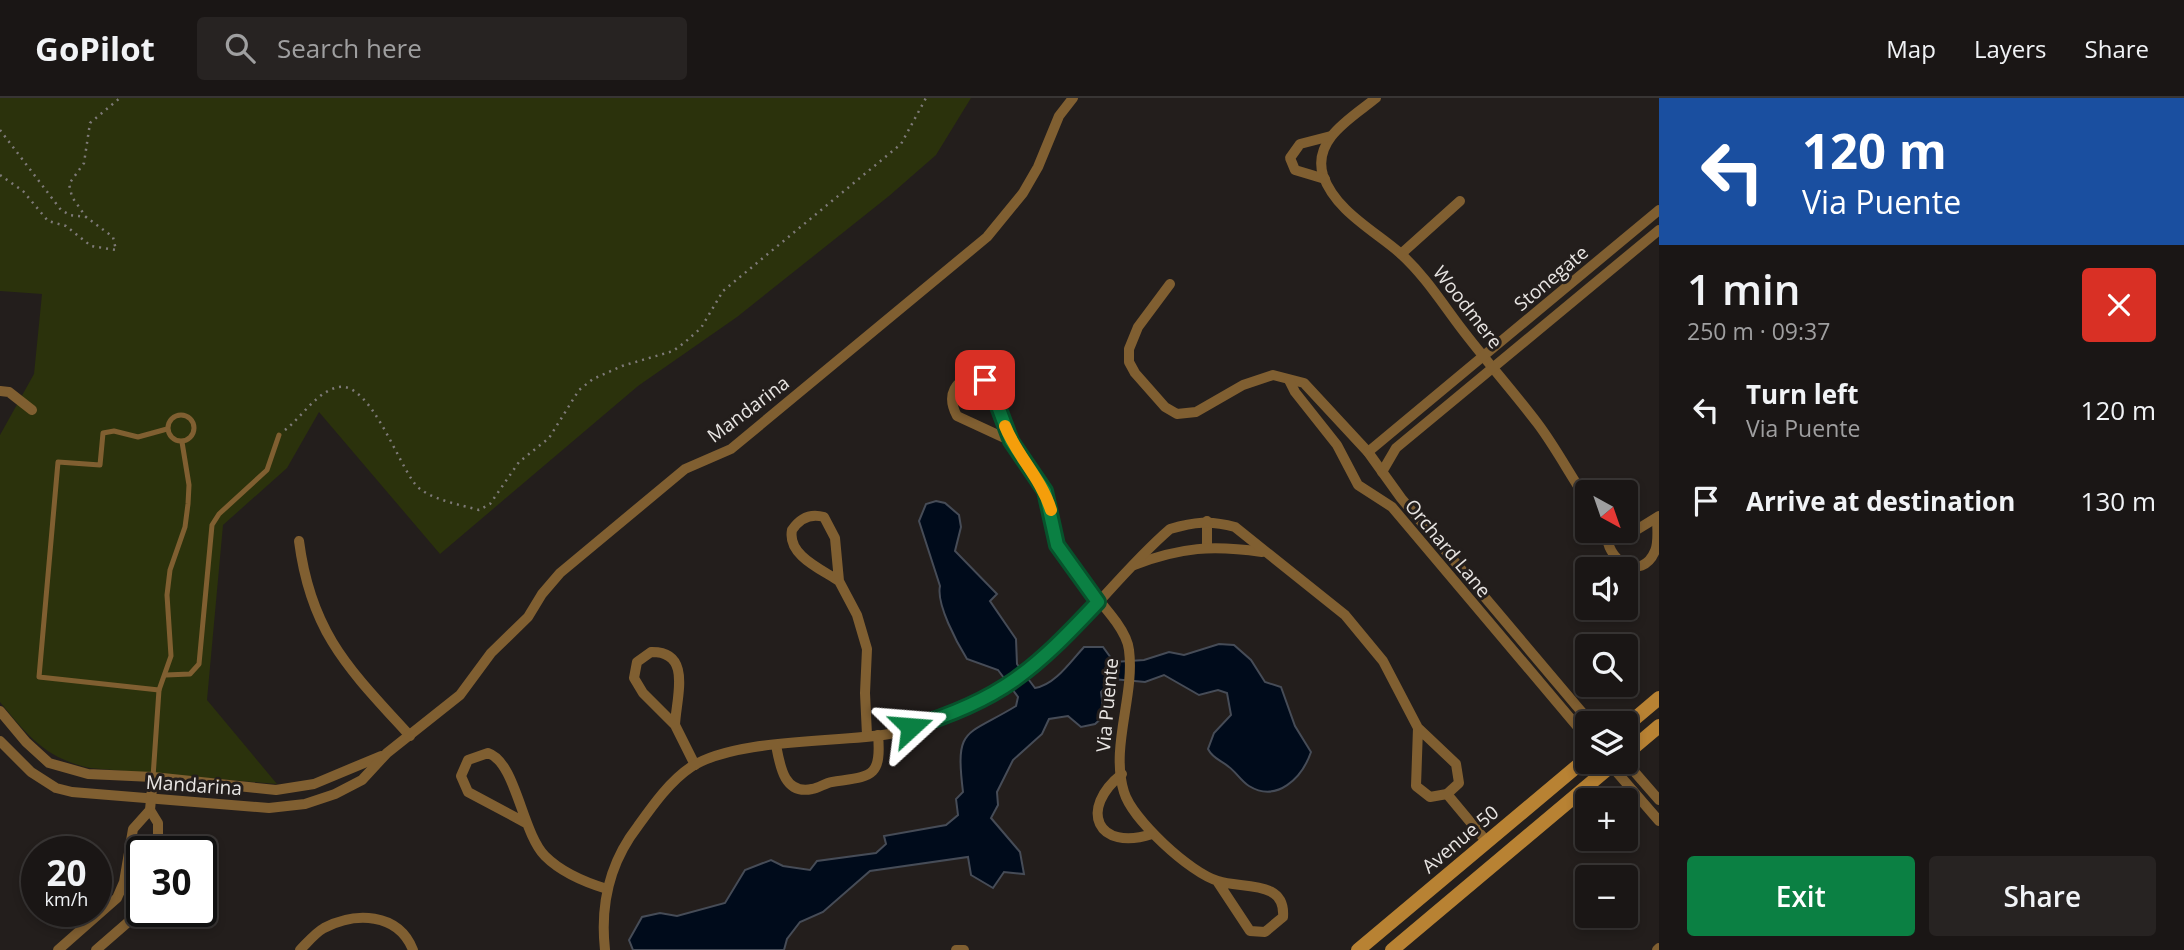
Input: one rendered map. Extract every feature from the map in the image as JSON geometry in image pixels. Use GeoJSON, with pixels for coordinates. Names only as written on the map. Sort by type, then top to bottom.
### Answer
{"type":"FeatureCollection","features":[{"type":"Feature","properties":{"kind":"main road"},"geometry":{"type":"LineString","coordinates":[[1638,716],[1659,698]]}},
{"type":"Feature","properties":{"kind":"main road"},"geometry":{"type":"LineString","coordinates":[[1638,744],[1659,726]]}},
{"type":"Feature","properties":{"kind":"main road","name":"Avenue 50"},"geometry":{"type":"LineString","coordinates":[[1357,950],[1575,768]]}},
{"type":"Feature","properties":{"kind":"main road"},"geometry":{"type":"LineString","coordinates":[[1392,950],[1601,774]]}},
{"type":"Feature","properties":{"kind":"main road"},"geometry":{"type":"LineString","coordinates":[[1365,950],[1402,913]]}},
{"type":"Feature","properties":{"kind":"street","name":"Mandarina"},"geometry":{"type":"LineString","coordinates":[[0,741],[13,757],[43,780],[80,793],[150,804],[269,808],[318,801],[362,780],[387,753],[460,695],[491,653],[528,617],[541,594],[560,573],[685,469],[731,449],[987,237],[1023,193],[1038,167],[1059,116],[1073,98]]}},
{"type":"Feature","properties":{"kind":"street"},"geometry":{"type":"LineString","coordinates":[[1331,135],[1300,144],[1290,158],[1295,170],[1325,179],[1321,159],[1324,146],[1331,135],[1376,98]]}},
{"type":"Feature","properties":{"kind":"street","name":"Woodmere"},"geometry":{"type":"LineString","coordinates":[[1325,179],[1331,190],[1362,224],[1401,254],[1436,291],[1540,427],[1575,481]]}},
{"type":"Feature","properties":{"kind":"street"},"geometry":{"type":"LineString","coordinates":[[1401,254],[1460,201]]}},
{"type":"Feature","properties":{"kind":"street","name":"Stonegate"},"geometry":{"type":"LineString","coordinates":[[1350,470],[1659,210]]}},
{"type":"Feature","properties":{"kind":"street"},"geometry":{"type":"LineString","coordinates":[[1645,222],[1657,231]]}},
{"type":"Feature","properties":{"kind":"street","name":"Stonegate"},"geometry":{"type":"LineString","coordinates":[[1382,472],[1396,448],[1657,231]]}},
{"type":"Feature","properties":{"kind":"street"},"geometry":{"type":"LineString","coordinates":[[1607,254],[1616,266]]}},
{"type":"Feature","properties":{"kind":"street"},"geometry":{"type":"LineString","coordinates":[[1170,284],[1138,327],[1129,349],[1129,362],[1135,373],[1166,407],[1177,414],[1196,412],[1260,377],[1273,375],[1289,380]]}},
{"type":"Feature","properties":{"kind":"street"},"geometry":{"type":"LineString","coordinates":[[1567,287],[1576,299]]}},
{"type":"Feature","properties":{"kind":"street","name":"Via Puente"},"geometry":{"type":"LineString","coordinates":[[1011,441],[957,416],[951,401],[956,384],[972,377],[985,380],[993,393],[1011,441],[1045,491],[1057,545],[1119,627],[1129,647],[1122,774],[1123,790],[1132,813],[1152,834],[1217,881],[1250,931],[1265,932],[1283,917],[1280,901],[1268,890],[1217,881]]}},
{"type":"Feature","properties":{"kind":"street","name":"Orchard Lane"},"geometry":{"type":"LineString","coordinates":[[1289,380],[1304,383],[1369,454],[1581,711]]}},
{"type":"Feature","properties":{"kind":"street","name":"Orchard Lane"},"geometry":{"type":"LineString","coordinates":[[1289,380],[1295,392],[1337,445],[1358,485],[1392,508],[1575,724]]}},
{"type":"Feature","properties":{"kind":"street"},"geometry":{"type":"LineString","coordinates":[[0,391],[9,392],[32,410]]}},
{"type":"Feature","properties":{"kind":"street"},"geometry":{"type":"LineString","coordinates":[[776,745],[783,777],[796,788],[814,789],[827,783],[867,778],[877,766],[864,693],[867,649],[857,615],[839,582],[835,538],[830,522],[817,515],[801,520],[792,530],[793,545],[798,552],[839,582]]}},
{"type":"Feature","properties":{"kind":"street"},"geometry":{"type":"LineString","coordinates":[[1638,529],[1658,517]]}},
{"type":"Feature","properties":{"kind":"street"},"geometry":{"type":"LineString","coordinates":[[1610,543],[1612,553],[1626,566],[1634,566],[1651,558],[1655,551],[1658,517]]}},
{"type":"Feature","properties":{"kind":"street"},"geometry":{"type":"LineString","coordinates":[[1207,521],[1207,547]]}},
{"type":"Feature","properties":{"kind":"street"},"geometry":{"type":"LineString","coordinates":[[605,950],[602,926],[607,889],[628,839],[657,800],[695,765],[720,755],[776,745],[873,735],[934,721],[1006,688],[1067,637],[1170,529],[1207,521],[1235,527],[1345,615],[1383,661],[1418,728],[1456,764],[1459,783],[1447,794],[1430,797],[1416,786],[1418,728]]}},
{"type":"Feature","properties":{"kind":"street"},"geometry":{"type":"LineString","coordinates":[[299,541],[304,580],[333,648],[410,736]]}},
{"type":"Feature","properties":{"kind":"street"},"geometry":{"type":"LineString","coordinates":[[1132,566],[1167,552],[1207,547],[1265,552]]}},
{"type":"Feature","properties":{"kind":"street"},"geometry":{"type":"LineString","coordinates":[[675,725],[680,670],[676,661],[668,654],[651,652],[637,662],[634,678],[643,693],[675,725],[695,765]]}},
{"type":"Feature","properties":{"kind":"street","name":"Mandarina"},"geometry":{"type":"LineString","coordinates":[[0,711],[36,753],[60,768],[82,773],[153,777],[214,786],[276,790],[297,788],[332,778],[387,753]]}},
{"type":"Feature","properties":{"kind":"street"},"geometry":{"type":"LineString","coordinates":[[526,823],[468,792],[461,776],[468,760],[488,753],[501,761],[526,823],[543,854],[584,882],[607,889]]}},
{"type":"Feature","properties":{"kind":"street"},"geometry":{"type":"LineString","coordinates":[[80,793],[82,773]]}},
{"type":"Feature","properties":{"kind":"street"},"geometry":{"type":"LineString","coordinates":[[1122,774],[1106,786],[1099,798],[1097,809],[1101,823],[1116,839],[1126,840],[1152,834]]}},
{"type":"Feature","properties":{"kind":"street"},"geometry":{"type":"LineString","coordinates":[[1624,774],[1659,821]]}},
{"type":"Feature","properties":{"kind":"street"},"geometry":{"type":"LineString","coordinates":[[1629,774],[1659,800]]}},
{"type":"Feature","properties":{"kind":"street"},"geometry":{"type":"LineString","coordinates":[[58,950],[103,912],[121,888],[133,829],[150,804],[153,777]]}},
{"type":"Feature","properties":{"kind":"street"},"geometry":{"type":"LineString","coordinates":[[212,805],[214,786]]}},
{"type":"Feature","properties":{"kind":"street"},"geometry":{"type":"LineString","coordinates":[[1447,794],[1487,842]]}},
{"type":"Feature","properties":{"kind":"street"},"geometry":{"type":"LineString","coordinates":[[150,804],[158,823],[158,836]]}},
{"type":"Feature","properties":{"kind":"street"},"geometry":{"type":"LineString","coordinates":[[121,888],[126,892]]}},
{"type":"Feature","properties":{"kind":"street"},"geometry":{"type":"LineString","coordinates":[[300,950],[322,929],[348,918],[369,916],[391,923],[412,950]]}},
{"type":"Feature","properties":{"kind":"street"},"geometry":{"type":"LineString","coordinates":[[96,950],[126,924]]}},
{"type":"Feature","properties":{"kind":"street"},"geometry":{"type":"LineString","coordinates":[[956,950],[964,950]]}},
{"type":"Feature","properties":{"kind":"lane"},"geometry":{"type":"LineString","coordinates":[[167,429],[169,422],[181,415],[192,421],[193,434],[182,442]]}},
{"type":"Feature","properties":{"kind":"lane"},"geometry":{"type":"LineString","coordinates":[[167,429],[175,440],[182,442]]}},
{"type":"Feature","properties":{"kind":"lane"},"geometry":{"type":"LineString","coordinates":[[159,690],[39,677],[58,461],[100,465],[103,433],[114,430],[138,437],[167,429]]}},
{"type":"Feature","properties":{"kind":"lane"},"geometry":{"type":"LineString","coordinates":[[166,675],[190,674],[199,664],[212,525],[219,514],[267,470],[279,435]]}},
{"type":"Feature","properties":{"kind":"lane"},"geometry":{"type":"LineString","coordinates":[[153,777],[159,690],[171,656],[167,595],[170,570],[185,527],[188,504],[189,485],[182,442]]}},
{"type":"Feature","properties":{"kind":"path"},"geometry":{"type":"LineString","coordinates":[[0,175],[23,191],[48,221],[66,226],[91,246],[116,250],[113,237],[86,217],[72,197],[69,184],[85,163],[90,122],[120,98]]}},
{"type":"Feature","properties":{"kind":"path"},"geometry":{"type":"LineString","coordinates":[[279,435],[323,394],[340,387],[355,390],[366,401],[415,485],[479,510],[490,505],[519,462],[548,438],[579,390],[593,379],[621,366],[673,351],[684,343],[701,328],[723,291],[901,144],[926,98]]}},
{"type":"Feature","properties":{"kind":"path"},"geometry":{"type":"LineString","coordinates":[[0,131],[61,209],[70,215],[86,217]]}},
{"type":"Feature","properties":{"kind":"green space"},"geometry":{"type":"Polygon","coordinates":[[[0,98],[971,98],[936,155],[889,196],[737,317],[638,386],[440,554],[319,412],[287,468],[223,525],[207,700],[277,784],[90,768],[74,764],[39,744],[0,702],[0,435],[34,374],[42,294],[0,291],[0,98]]]}},
{"type":"Feature","properties":{"kind":"water"},"geometry":{"type":"Polygon","coordinates":[[[936,501],[945,503],[959,515],[961,527],[955,551],[997,594],[990,601],[1016,639],[1017,664],[1035,688],[1056,677],[1084,647],[1103,647],[1114,662],[1144,660],[1169,652],[1184,655],[1219,644],[1234,645],[1251,660],[1265,682],[1281,687],[1295,726],[1311,752],[1301,771],[1287,785],[1269,792],[1249,786],[1232,769],[1212,755],[1208,749],[1214,733],[1231,715],[1227,693],[1218,690],[1199,695],[1164,675],[1145,682],[1113,679],[1101,692],[1104,716],[1095,724],[1081,727],[1068,716],[1049,719],[1042,734],[1013,760],[997,792],[998,805],[991,818],[1020,852],[1024,874],[1004,872],[993,888],[971,875],[968,857],[870,871],[823,912],[800,922],[787,939],[784,950],[633,950],[629,940],[642,917],[660,913],[677,916],[725,903],[745,870],[771,860],[783,866],[810,870],[817,861],[876,853],[886,844],[884,836],[946,825],[958,815],[956,799],[963,792],[961,755],[967,736],[1016,706],[1018,697],[998,670],[967,659],[948,623],[941,603],[940,586],[919,521],[926,504],[936,501]]]}},
{"type":"Feature","properties":{"kind":"slow traffic"},"geometry":{"type":"LineString","coordinates":[[1005,426],[1011,441],[1028,462],[1045,491],[1051,510]]}},
{"type":"Feature","properties":{"kind":"route"},"geometry":{"type":"LineString","coordinates":[[911,727],[934,721],[1006,688],[1031,670],[1067,637],[1098,602],[1057,545],[1054,520],[1045,491],[1028,462],[1011,441],[993,393],[985,380]]}}]}
